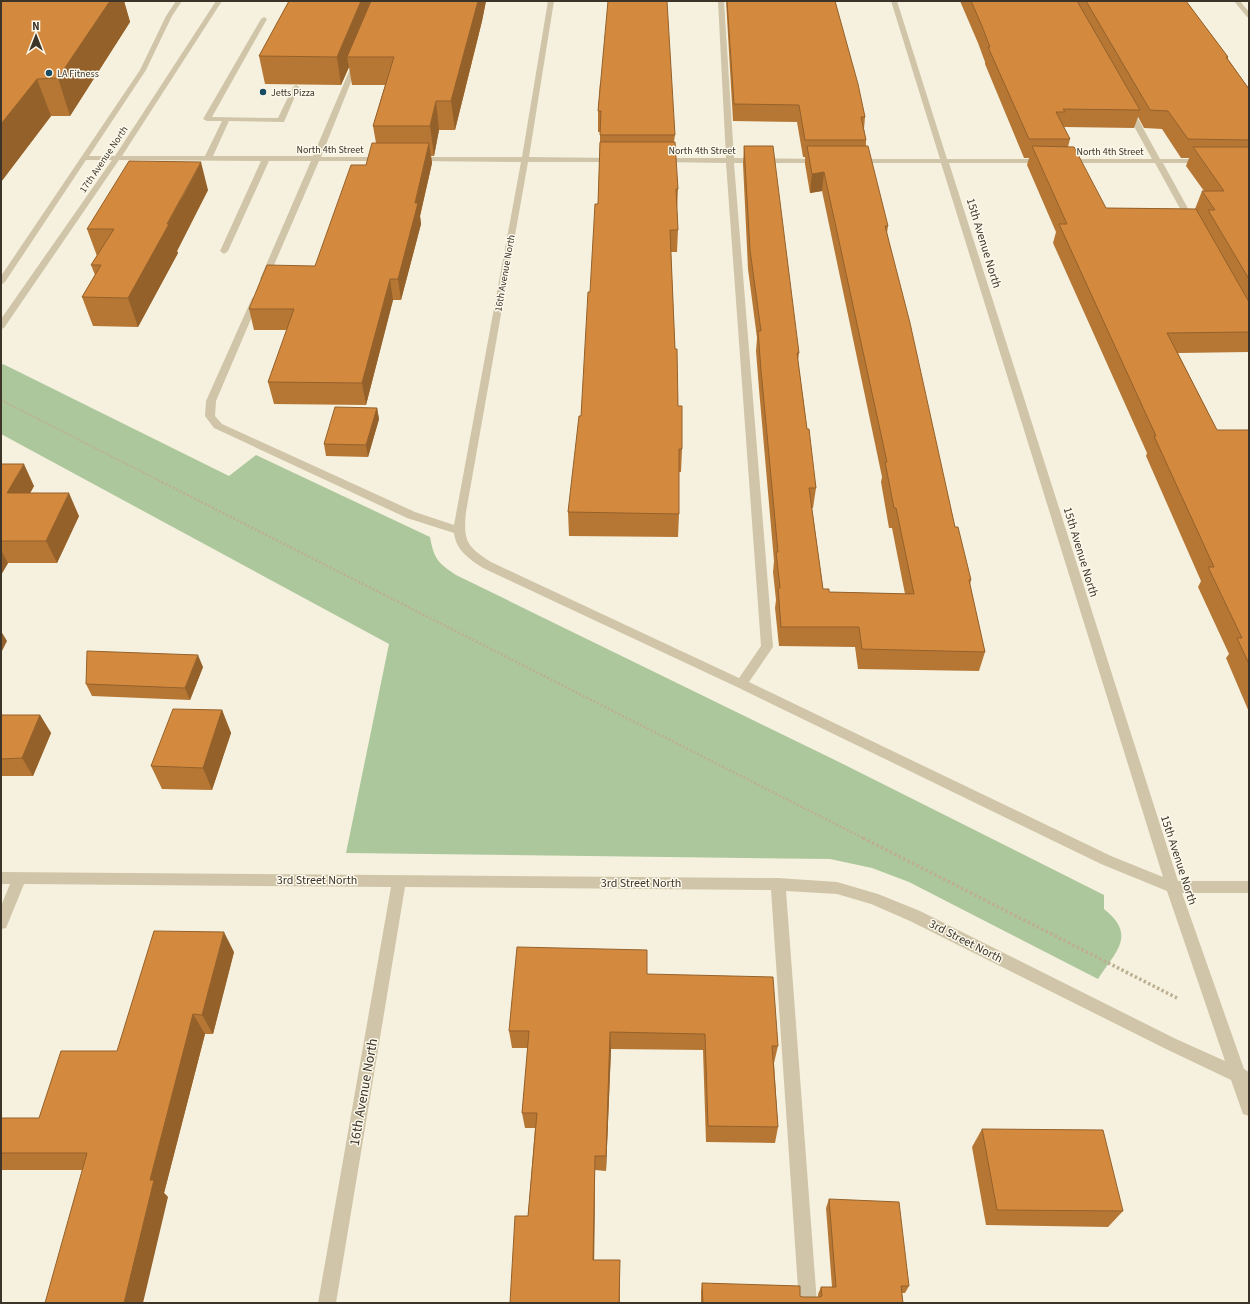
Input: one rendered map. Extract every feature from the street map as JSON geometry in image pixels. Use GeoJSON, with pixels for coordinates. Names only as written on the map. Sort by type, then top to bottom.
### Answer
{"type":"FeatureCollection","features":[{"type":"Feature","properties":{"kind":"street","name":"17th Avenue North"},"geometry":{"type":"LineString","coordinates":[[1,282],[143,70],[169,16],[179,1]]}},
{"type":"Feature","properties":{"kind":"street","name":"17th Avenue North"},"geometry":{"type":"LineString","coordinates":[[1,326],[117,158],[219,1]]}},
{"type":"Feature","properties":{"kind":"street","name":"16th Avenue North"},"geometry":{"type":"LineString","coordinates":[[551,1],[525,160],[458,530],[461,544],[471,555],[487,565],[741,684]]}},
{"type":"Feature","properties":{"kind":"street"},"geometry":{"type":"LineString","coordinates":[[721,1],[730,160],[767,647],[741,684],[1106,860],[1173,887],[1249,887]]}},
{"type":"Feature","properties":{"kind":"street","name":"15th Avenue North"},"geometry":{"type":"LineString","coordinates":[[894,1],[1173,887],[1219,1020],[1244,1078],[1249,1108]]}},
{"type":"Feature","properties":{"kind":"street"},"geometry":{"type":"LineString","coordinates":[[1237,1],[1249,16]]}},
{"type":"Feature","properties":{"kind":"street"},"geometry":{"type":"LineString","coordinates":[[264,19],[207,119],[281,120],[296,88]]}},
{"type":"Feature","properties":{"kind":"street"},"geometry":{"type":"LineString","coordinates":[[360,51],[316,159],[211,401],[210,416],[218,426],[411,515],[458,530]]}},
{"type":"Feature","properties":{"kind":"street"},"geometry":{"type":"LineString","coordinates":[[1122,98],[1196,230]]}},
{"type":"Feature","properties":{"kind":"street"},"geometry":{"type":"LineString","coordinates":[[208,158],[227,119]]}},
{"type":"Feature","properties":{"kind":"street","name":"North 4th Street"},"geometry":{"type":"LineString","coordinates":[[83,158],[393,159]]}},
{"type":"Feature","properties":{"kind":"street"},"geometry":{"type":"LineString","coordinates":[[224,251],[266,158]]}},
{"type":"Feature","properties":{"kind":"street"},"geometry":{"type":"LineString","coordinates":[[409,159],[627,160]]}},
{"type":"Feature","properties":{"kind":"street","name":"North 4th Street"},"geometry":{"type":"LineString","coordinates":[[650,160],[824,161]]}},
{"type":"Feature","properties":{"kind":"street","name":"North 4th Street"},"geometry":{"type":"LineString","coordinates":[[848,161],[1211,162]]}},
{"type":"Feature","properties":{"kind":"street","name":"3rd Street North"},"geometry":{"type":"LineString","coordinates":[[1,878],[778,884],[837,888],[873,898],[915,916],[1171,1044],[1244,1078]]}},
{"type":"Feature","properties":{"kind":"street"},"geometry":{"type":"LineString","coordinates":[[1,923],[20,878]]}},
{"type":"Feature","properties":{"kind":"street","name":"16th Avenue North"},"geometry":{"type":"LineString","coordinates":[[327,1303],[400,880]]}},
{"type":"Feature","properties":{"kind":"street"},"geometry":{"type":"LineString","coordinates":[[778,884],[808,1303]]}},
{"type":"Feature","properties":{"kind":"path"},"geometry":{"type":"LineString","coordinates":[[1,400],[1219,1020]]}},
{"type":"Feature","properties":{"kind":"green space"},"geometry":{"type":"Polygon","coordinates":[[[3,364],[229,476],[256,455],[430,537],[435,556],[441,564],[456,575],[839,762],[1104,895],[1104,909],[1114,918],[1120,927],[1120,943],[1117,951],[1098,979],[909,882],[872,868],[830,859],[346,853],[389,644],[1,434],[1,366],[3,364]]]}},
{"type":"Feature","properties":{"kind":"building"},"geometry":{"type":"Polygon","coordinates":[[[1,1],[110,1],[58,78],[37,79],[1,124],[1,1]]]}},
{"type":"Feature","properties":{"kind":"building"},"geometry":{"type":"Polygon","coordinates":[[[289,1],[361,1],[337,57],[259,56],[289,1]]]}},
{"type":"Feature","properties":{"kind":"building"},"geometry":{"type":"Polygon","coordinates":[[[371,1],[478,1],[451,101],[436,101],[430,126],[373,126],[394,57],[347,57],[371,1]]]}},
{"type":"Feature","properties":{"kind":"building"},"geometry":{"type":"Polygon","coordinates":[[[608,1],[667,1],[675,135],[600,135],[601,111],[598,111],[608,1]]]}},
{"type":"Feature","properties":{"kind":"building"},"geometry":{"type":"Polygon","coordinates":[[[727,1],[835,1],[858,84],[865,117],[861,117],[866,140],[805,140],[799,105],[734,104],[727,1]]]}},
{"type":"Feature","properties":{"kind":"building"},"geometry":{"type":"Polygon","coordinates":[[[971,1],[1077,1],[1140,110],[1063,109],[1065,112],[1056,112],[1070,139],[1029,139],[988,47],[990,47],[971,1]]]}},
{"type":"Feature","properties":{"kind":"building"},"geometry":{"type":"Polygon","coordinates":[[[1086,1],[1186,1],[1228,57],[1226,57],[1249,89],[1249,140],[1188,139],[1168,111],[1150,110],[1086,1]]]}},
{"type":"Feature","properties":{"kind":"building"},"geometry":{"type":"Polygon","coordinates":[[[600,142],[675,142],[678,189],[676,189],[678,230],[670,230],[675,349],[677,349],[678,406],[682,406],[682,449],[679,449],[679,514],[568,512],[579,416],[581,416],[595,204],[598,204],[600,142]]]}},
{"type":"Feature","properties":{"kind":"building"},"geometry":{"type":"Polygon","coordinates":[[[372,143],[429,143],[415,203],[418,203],[398,279],[390,279],[362,383],[268,382],[294,309],[249,309],[267,265],[315,266],[351,165],[366,165],[372,143]]]}},
{"type":"Feature","properties":{"kind":"building"},"geometry":{"type":"Polygon","coordinates":[[[744,146],[773,146],[799,353],[797,353],[807,429],[809,429],[816,488],[809,488],[823,589],[829,589],[829,592],[914,594],[896,508],[894,508],[885,462],[887,462],[824,172],[812,174],[807,146],[868,146],[888,226],[885,226],[910,323],[955,527],[958,527],[971,580],[969,580],[985,652],[862,649],[859,627],[781,627],[778,588],[780,588],[776,552],[778,552],[758,331],[761,331],[750,250],[744,146]]]}},
{"type":"Feature","properties":{"kind":"building"},"geometry":{"type":"Polygon","coordinates":[[[1032,146],[1074,147],[1106,208],[1196,209],[1249,302],[1249,332],[1167,333],[1217,430],[1249,430],[1249,664],[1237,638],[1242,638],[1208,567],[1214,567],[1059,224],[1067,224],[1032,146]]]}},
{"type":"Feature","properties":{"kind":"building"},"geometry":{"type":"Polygon","coordinates":[[[1193,147],[1249,147],[1249,279],[1208,210],[1215,210],[1202,191],[1224,191],[1193,147]]]}},
{"type":"Feature","properties":{"kind":"building"},"geometry":{"type":"Polygon","coordinates":[[[129,161],[201,162],[128,298],[82,297],[101,265],[91,265],[114,229],[87,229],[129,161]]]}},
{"type":"Feature","properties":{"kind":"building"},"geometry":{"type":"Polygon","coordinates":[[[335,407],[377,408],[366,445],[324,444],[335,407]]]}},
{"type":"Feature","properties":{"kind":"building"},"geometry":{"type":"Polygon","coordinates":[[[1,464],[24,464],[7,493],[69,493],[46,541],[1,541],[1,464]]]}},
{"type":"Feature","properties":{"kind":"building"},"geometry":{"type":"Polygon","coordinates":[[[87,651],[198,655],[185,688],[86,684],[87,651]]]}},
{"type":"Feature","properties":{"kind":"building"},"geometry":{"type":"Polygon","coordinates":[[[173,709],[222,710],[203,768],[151,766],[173,709]]]}},
{"type":"Feature","properties":{"kind":"building"},"geometry":{"type":"Polygon","coordinates":[[[1,715],[40,715],[22,758],[1,759],[1,715]]]}},
{"type":"Feature","properties":{"kind":"building"},"geometry":{"type":"Polygon","coordinates":[[[154,931],[224,932],[202,1015],[193,1014],[150,1180],[154,1180],[124,1303],[45,1303],[87,1153],[1,1153],[1,1118],[39,1118],[61,1051],[117,1051],[154,931]]]}},
{"type":"Feature","properties":{"kind":"building"},"geometry":{"type":"Polygon","coordinates":[[[517,947],[647,950],[647,974],[773,977],[778,1046],[772,1046],[778,1127],[708,1126],[705,1034],[610,1032],[606,1156],[595,1156],[593,1260],[620,1260],[619,1303],[510,1303],[515,1216],[528,1216],[537,1113],[522,1113],[529,1031],[509,1031],[517,947]]]}},
{"type":"Feature","properties":{"kind":"building"},"geometry":{"type":"Polygon","coordinates":[[[982,1129],[1103,1130],[1123,1211],[997,1210],[982,1129]]]}},
{"type":"Feature","properties":{"kind":"building"},"geometry":{"type":"Polygon","coordinates":[[[829,1199],[899,1202],[909,1286],[901,1286],[903,1303],[703,1303],[702,1283],[800,1286],[800,1296],[802,1297],[820,1297],[822,1296],[821,1287],[836,1287],[829,1199]]]}},
{"type":"Feature","properties":{"kind":"place","name":"LA Fitness"},"geometry":{"type":"Point","coordinates":[49,73]}},
{"type":"Feature","properties":{"kind":"place","name":"Jetts Pizza"},"geometry":{"type":"Point","coordinates":[263,92]}}]}
